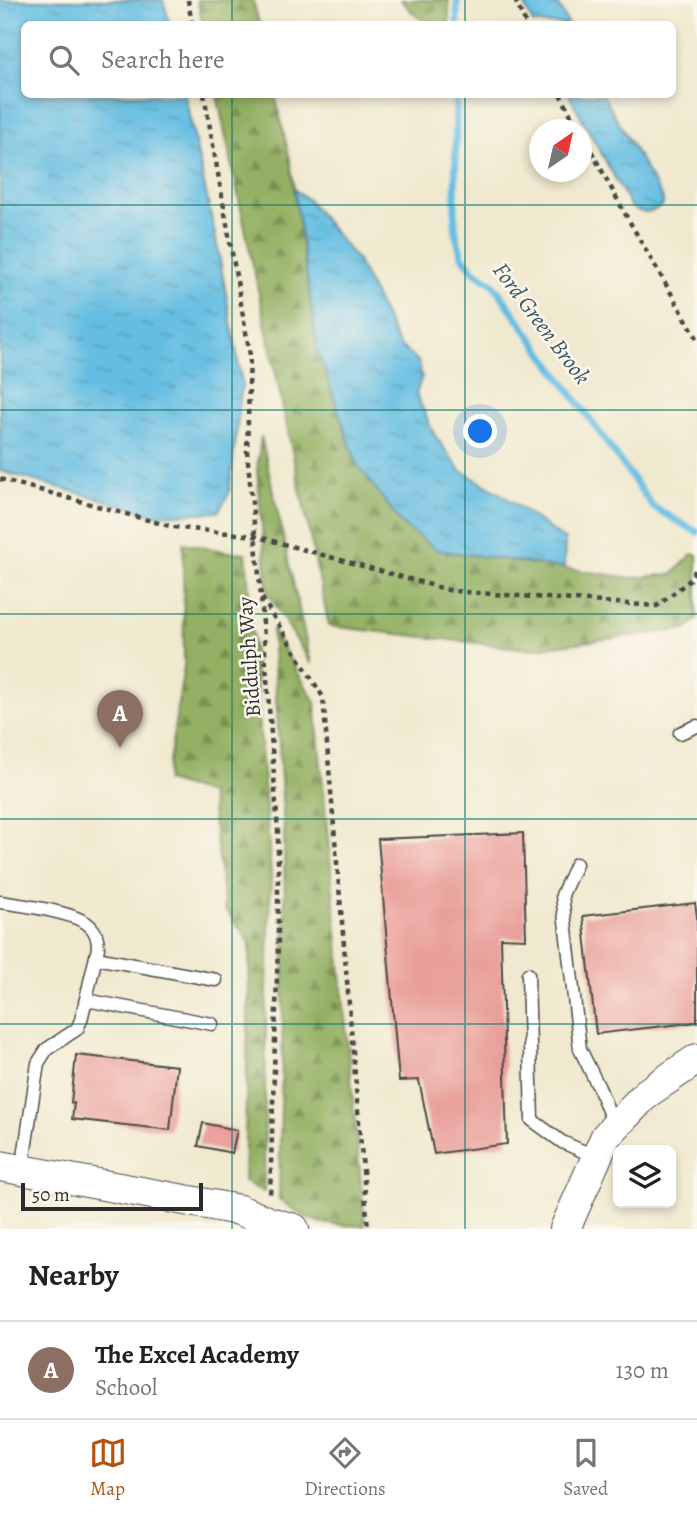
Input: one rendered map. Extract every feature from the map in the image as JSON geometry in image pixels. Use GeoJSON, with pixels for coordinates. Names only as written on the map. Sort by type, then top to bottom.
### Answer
{"type":"FeatureCollection","features":[{"type":"Feature","properties":{"kind":"street"},"geometry":{"type":"LineString","coordinates":[[565,1229],[606,1136],[647,1093],[697,1059]]}},
{"type":"Feature","properties":{"kind":"street"},"geometry":{"type":"LineString","coordinates":[[11,1168],[239,1210],[281,1225]]}},
{"type":"Feature","properties":{"kind":"lane"},"geometry":{"type":"LineString","coordinates":[[680,733],[697,726]]}},
{"type":"Feature","properties":{"kind":"lane"},"geometry":{"type":"LineString","coordinates":[[576,864],[562,895],[580,1049],[615,1126]]}},
{"type":"Feature","properties":{"kind":"lane"},"geometry":{"type":"LineString","coordinates":[[0,902],[46,909],[89,924],[97,938],[98,948],[77,1028],[47,1049],[38,1063],[11,1168]]}},
{"type":"Feature","properties":{"kind":"lane"},"geometry":{"type":"LineString","coordinates":[[96,958],[216,980]]}},
{"type":"Feature","properties":{"kind":"lane"},"geometry":{"type":"LineString","coordinates":[[528,974],[532,1120],[562,1142],[596,1157]]}},
{"type":"Feature","properties":{"kind":"lane"},"geometry":{"type":"LineString","coordinates":[[86,1000],[212,1024]]}},
{"type":"Feature","properties":{"kind":"path"},"geometry":{"type":"LineString","coordinates":[[188,0],[192,21]]}},
{"type":"Feature","properties":{"kind":"path"},"geometry":{"type":"LineString","coordinates":[[515,0],[525,21]]}},
{"type":"Feature","properties":{"kind":"path","name":"Biddulph Way"},"geometry":{"type":"LineString","coordinates":[[205,98],[250,355],[247,452],[261,596],[278,831],[281,1225]]}},
{"type":"Feature","properties":{"kind":"path"},"geometry":{"type":"LineString","coordinates":[[562,98],[573,119]]}},
{"type":"Feature","properties":{"kind":"path"},"geometry":{"type":"LineString","coordinates":[[592,152],[697,338]]}},
{"type":"Feature","properties":{"kind":"path"},"geometry":{"type":"LineString","coordinates":[[0,479],[173,527],[255,536],[452,591],[657,606],[690,580],[697,567]]}},
{"type":"Feature","properties":{"kind":"path"},"geometry":{"type":"LineString","coordinates":[[261,596],[323,696],[368,1229]]}},
{"type":"Feature","properties":{"kind":"green space"},"geometry":{"type":"Polygon","coordinates":[[[197,0],[253,0],[258,21],[202,21],[197,0]]]}},
{"type":"Feature","properties":{"kind":"green space"},"geometry":{"type":"Polygon","coordinates":[[[401,0],[449,0],[449,21],[424,21],[401,0]]]}},
{"type":"Feature","properties":{"kind":"green space"},"geometry":{"type":"Polygon","coordinates":[[[218,98],[276,98],[290,160],[318,352],[437,550],[631,578],[673,574],[692,554],[697,555],[697,619],[686,629],[530,649],[329,626],[218,98]]]}},
{"type":"Feature","properties":{"kind":"green space"},"geometry":{"type":"Polygon","coordinates":[[[261,436],[311,664],[268,593],[257,470],[261,436]]]}},
{"type":"Feature","properties":{"kind":"green space"},"geometry":{"type":"Polygon","coordinates":[[[183,543],[246,553],[271,875],[264,1192],[244,1182],[250,943],[225,909],[210,794],[166,781],[184,666],[183,543]]]}},
{"type":"Feature","properties":{"kind":"green space"},"geometry":{"type":"Polygon","coordinates":[[[272,629],[315,702],[365,1226],[319,1222],[279,1199],[285,919],[284,831],[272,629]]]}},
{"type":"Feature","properties":{"kind":"water"},"geometry":{"type":"Polygon","coordinates":[[[0,0],[163,0],[169,21],[21,21],[21,98],[186,98],[218,249],[242,383],[229,494],[218,512],[157,515],[0,471],[0,0]]]}},
{"type":"Feature","properties":{"kind":"water"},"geometry":{"type":"Polygon","coordinates":[[[522,0],[556,0],[566,21],[532,21],[522,0]]]}},
{"type":"Feature","properties":{"kind":"water"},"geometry":{"type":"Polygon","coordinates":[[[571,98],[605,98],[663,199],[663,205],[655,210],[640,212],[631,207],[592,137],[592,119],[582,119],[571,98]]]}},
{"type":"Feature","properties":{"kind":"water"},"geometry":{"type":"Polygon","coordinates":[[[294,189],[308,200],[357,260],[399,345],[418,361],[422,376],[416,394],[434,434],[460,470],[501,494],[565,540],[564,568],[437,550],[402,524],[357,464],[318,352],[294,189]]]}},
{"type":"Feature","properties":{"kind":"building"},"geometry":{"type":"Polygon","coordinates":[[[523,833],[526,939],[501,938],[507,1144],[434,1154],[419,1080],[399,1081],[378,839],[523,833]]]}},
{"type":"Feature","properties":{"kind":"building"},"geometry":{"type":"Polygon","coordinates":[[[695,903],[697,1022],[596,1034],[583,916],[695,903]]]}},
{"type":"Feature","properties":{"kind":"building"},"geometry":{"type":"Polygon","coordinates":[[[76,1055],[177,1066],[170,1130],[72,1119],[76,1055]]]}},
{"type":"Feature","properties":{"kind":"building"},"geometry":{"type":"Polygon","coordinates":[[[203,1123],[237,1130],[232,1153],[198,1146],[203,1123]]]}},
{"type":"Feature","properties":{"kind":"waterway","name":"Ford Green Brook"},"geometry":{"type":"LineString","coordinates":[[457,0],[457,21]]}},
{"type":"Feature","properties":{"kind":"waterway","name":"Ford Green Brook"},"geometry":{"type":"LineString","coordinates":[[456,98],[455,224],[462,256],[474,271],[493,284],[653,507],[697,532]]}},
{"type":"Feature","properties":{"kind":"place","name":"The Excel Academy"},"geometry":{"type":"Point","coordinates":[120,748]}}]}
